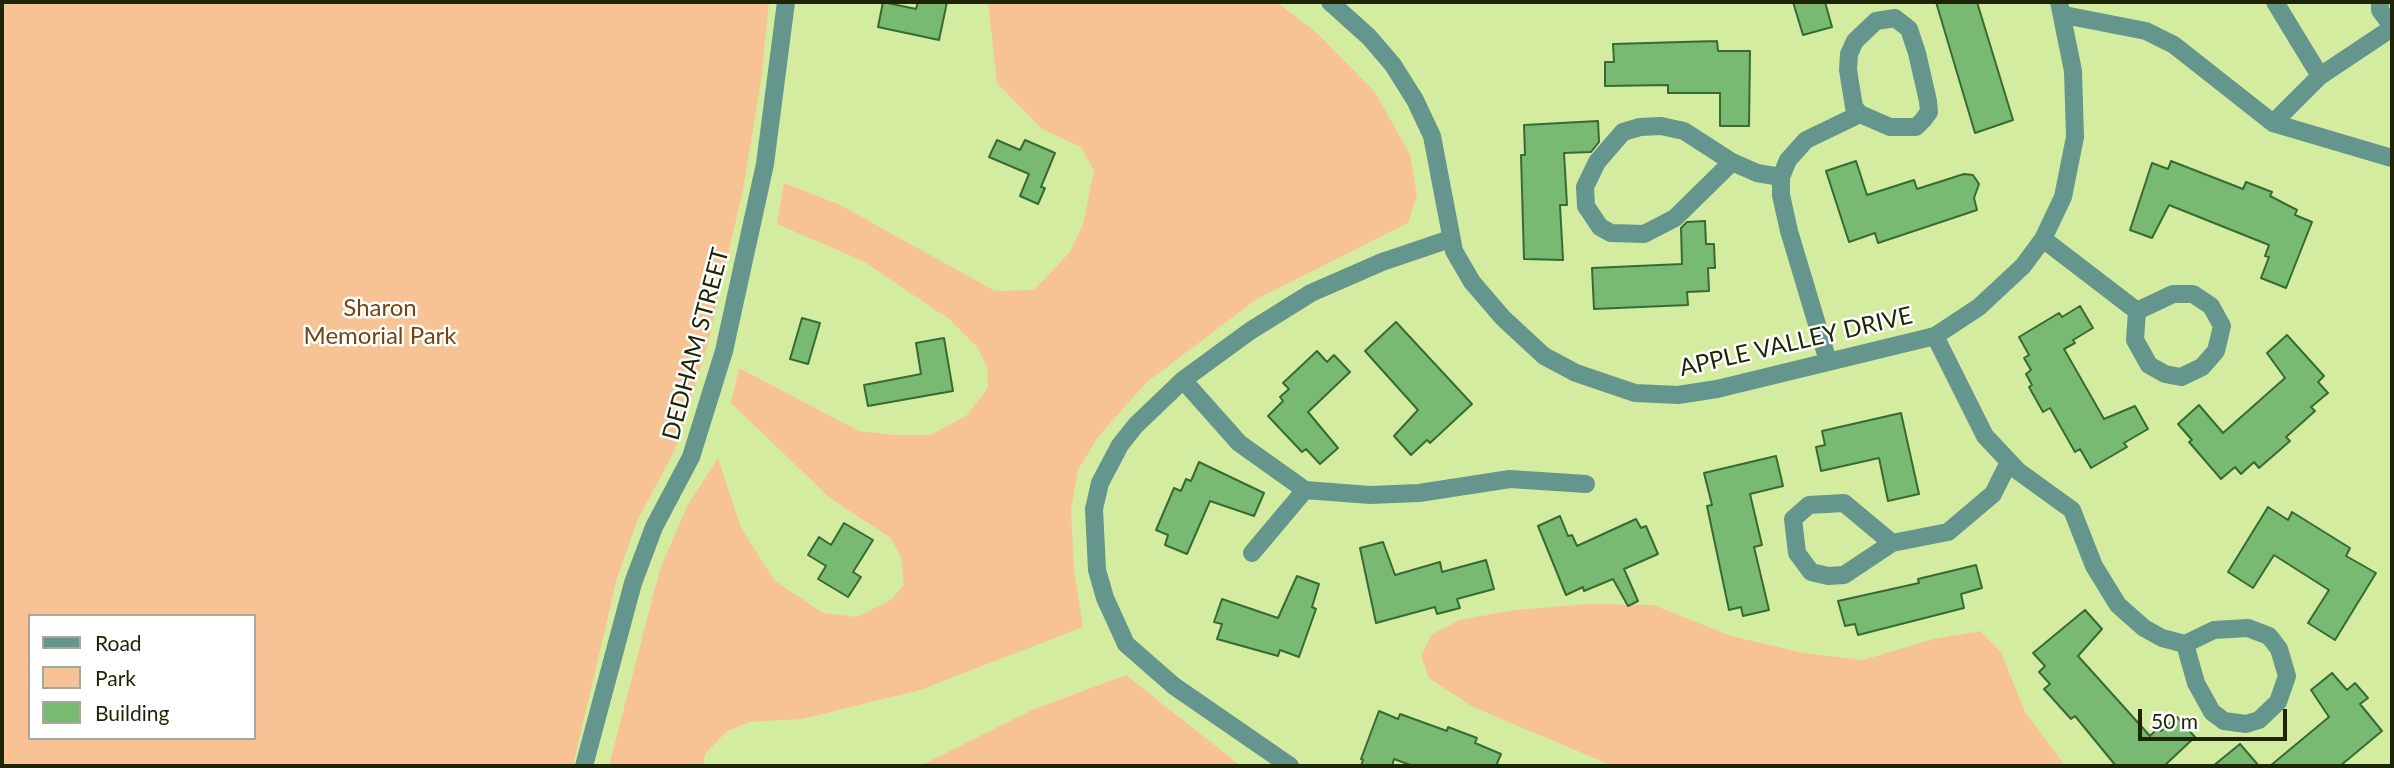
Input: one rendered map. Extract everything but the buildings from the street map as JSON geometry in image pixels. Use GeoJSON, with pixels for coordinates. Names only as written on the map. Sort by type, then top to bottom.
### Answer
{"type":"FeatureCollection","features":[{"type":"Feature","properties":{"kind":"street","name":"DEDHAM STREET"},"geometry":{"type":"LineString","coordinates":[[584,766],[637,572],[654,527],[691,457],[724,351],[762,183],[786,2]]}},
{"type":"Feature","properties":{"kind":"street","name":"APPLE VALLEY DRIVE"},"geometry":{"type":"LineString","coordinates":[[1330,2],[1385,55],[1415,100],[1435,148],[1450,239],[1457,258],[1472,282],[1523,337],[1561,366],[1614,388],[1635,393],[1678,395],[1717,389],[1935,336],[1979,307],[2022,266],[2043,239],[2065,193],[2075,137],[2073,71],[2062,9]]}},
{"type":"Feature","properties":{"kind":"street"},"geometry":{"type":"LineString","coordinates":[[2275,2],[2320,76]]}},
{"type":"Feature","properties":{"kind":"street"},"geometry":{"type":"LineString","coordinates":[[2273,123],[2320,76],[2392,27],[2380,10],[2379,2]]}},
{"type":"Feature","properties":{"kind":"street"},"geometry":{"type":"LineString","coordinates":[[2062,9],[2146,31],[2174,45],[2273,123],[2392,158]]}},
{"type":"Feature","properties":{"kind":"street"},"geometry":{"type":"LineString","coordinates":[[1895,18],[1909,29],[1929,112],[1916,127],[1903,128],[1872,122],[1860,114],[1854,107],[1848,70],[1849,54],[1855,41],[1876,21],[1895,18]]}},
{"type":"Feature","properties":{"kind":"street"},"geometry":{"type":"LineString","coordinates":[[1828,360],[1789,231],[1781,195],[1781,177],[1788,160],[1806,140],[1860,114]]}},
{"type":"Feature","properties":{"kind":"street"},"geometry":{"type":"LineString","coordinates":[[1732,162],[1675,218],[1644,234],[1611,233],[1600,227],[1586,206],[1585,187],[1597,162],[1613,142],[1630,129],[1650,126],[1674,128],[1732,162],[1757,173],[1781,177]]}},
{"type":"Feature","properties":{"kind":"street"},"geometry":{"type":"LineString","coordinates":[[1290,766],[1140,659],[1126,645],[1105,597],[1094,536],[1094,509],[1100,483],[1113,456],[1128,434],[1183,380],[1250,331],[1311,293],[1382,262],[1450,239]]}},
{"type":"Feature","properties":{"kind":"street"},"geometry":{"type":"LineString","coordinates":[[2043,239],[2137,311]]}},
{"type":"Feature","properties":{"kind":"street"},"geometry":{"type":"LineString","coordinates":[[2173,294],[2193,294],[2211,306],[2222,326],[2216,351],[2202,367],[2181,377],[2165,374],[2149,365],[2135,340],[2137,311],[2173,294]]}},
{"type":"Feature","properties":{"kind":"street"},"geometry":{"type":"LineString","coordinates":[[1935,336],[1980,428],[2010,463],[2072,510],[2094,566],[2118,605],[2144,628],[2162,638],[2185,644],[2214,630],[2248,628],[2269,636],[2279,649],[2287,676],[2278,702],[2259,720],[2246,724],[2224,721],[2212,712],[2196,682],[2185,644]]}},
{"type":"Feature","properties":{"kind":"street"},"geometry":{"type":"LineString","coordinates":[[1183,380],[1207,411],[1239,443],[1305,490],[1370,495],[1419,493],[1510,479],[1586,484]]}},
{"type":"Feature","properties":{"kind":"street"},"geometry":{"type":"LineString","coordinates":[[1892,543],[1844,503],[1809,505],[1793,519],[1797,553],[1811,572],[1828,576],[1844,575],[1892,543],[1948,532],[1993,494],[2010,463]]}},
{"type":"Feature","properties":{"kind":"street"},"geometry":{"type":"LineString","coordinates":[[1252,554],[1305,490]]}},
{"type":"Feature","properties":{"kind":"green space","name":"Sharon Memorial Park"},"geometry":{"type":"Polygon","coordinates":[[[2,2],[769,2],[761,81],[743,189],[707,347],[675,450],[638,519],[617,578],[573,766],[2,766],[2,2]]]}},
{"type":"Feature","properties":{"kind":"green space"},"geometry":{"type":"Polygon","coordinates":[[[988,2],[1277,2],[1319,35],[1375,92],[1410,155],[1417,195],[1408,223],[1257,299],[1147,382],[1098,437],[1078,470],[1071,509],[1074,570],[1083,627],[920,690],[802,719],[749,722],[726,732],[705,754],[703,766],[609,766],[660,569],[687,506],[718,458],[741,528],[775,581],[823,613],[857,617],[891,600],[904,585],[901,558],[891,538],[830,498],[731,403],[739,368],[859,431],[894,435],[930,435],[966,416],[988,388],[987,367],[978,348],[949,319],[863,261],[777,224],[784,183],[838,204],[995,291],[1034,290],[1070,252],[1083,224],[1094,171],[1081,147],[1042,129],[997,83],[988,2]]]}},
{"type":"Feature","properties":{"kind":"green space"},"geometry":{"type":"Polygon","coordinates":[[[1588,604],[1653,605],[1731,636],[1803,653],[1863,660],[1934,639],[1980,631],[2001,652],[2025,712],[2065,766],[1613,766],[1473,707],[1429,678],[1421,656],[1432,634],[1460,620],[1515,610],[1588,604]]]}},
{"type":"Feature","properties":{"kind":"green space"},"geometry":{"type":"Polygon","coordinates":[[[1126,675],[1241,766],[920,766],[1032,710],[1126,675]]]}}]}
